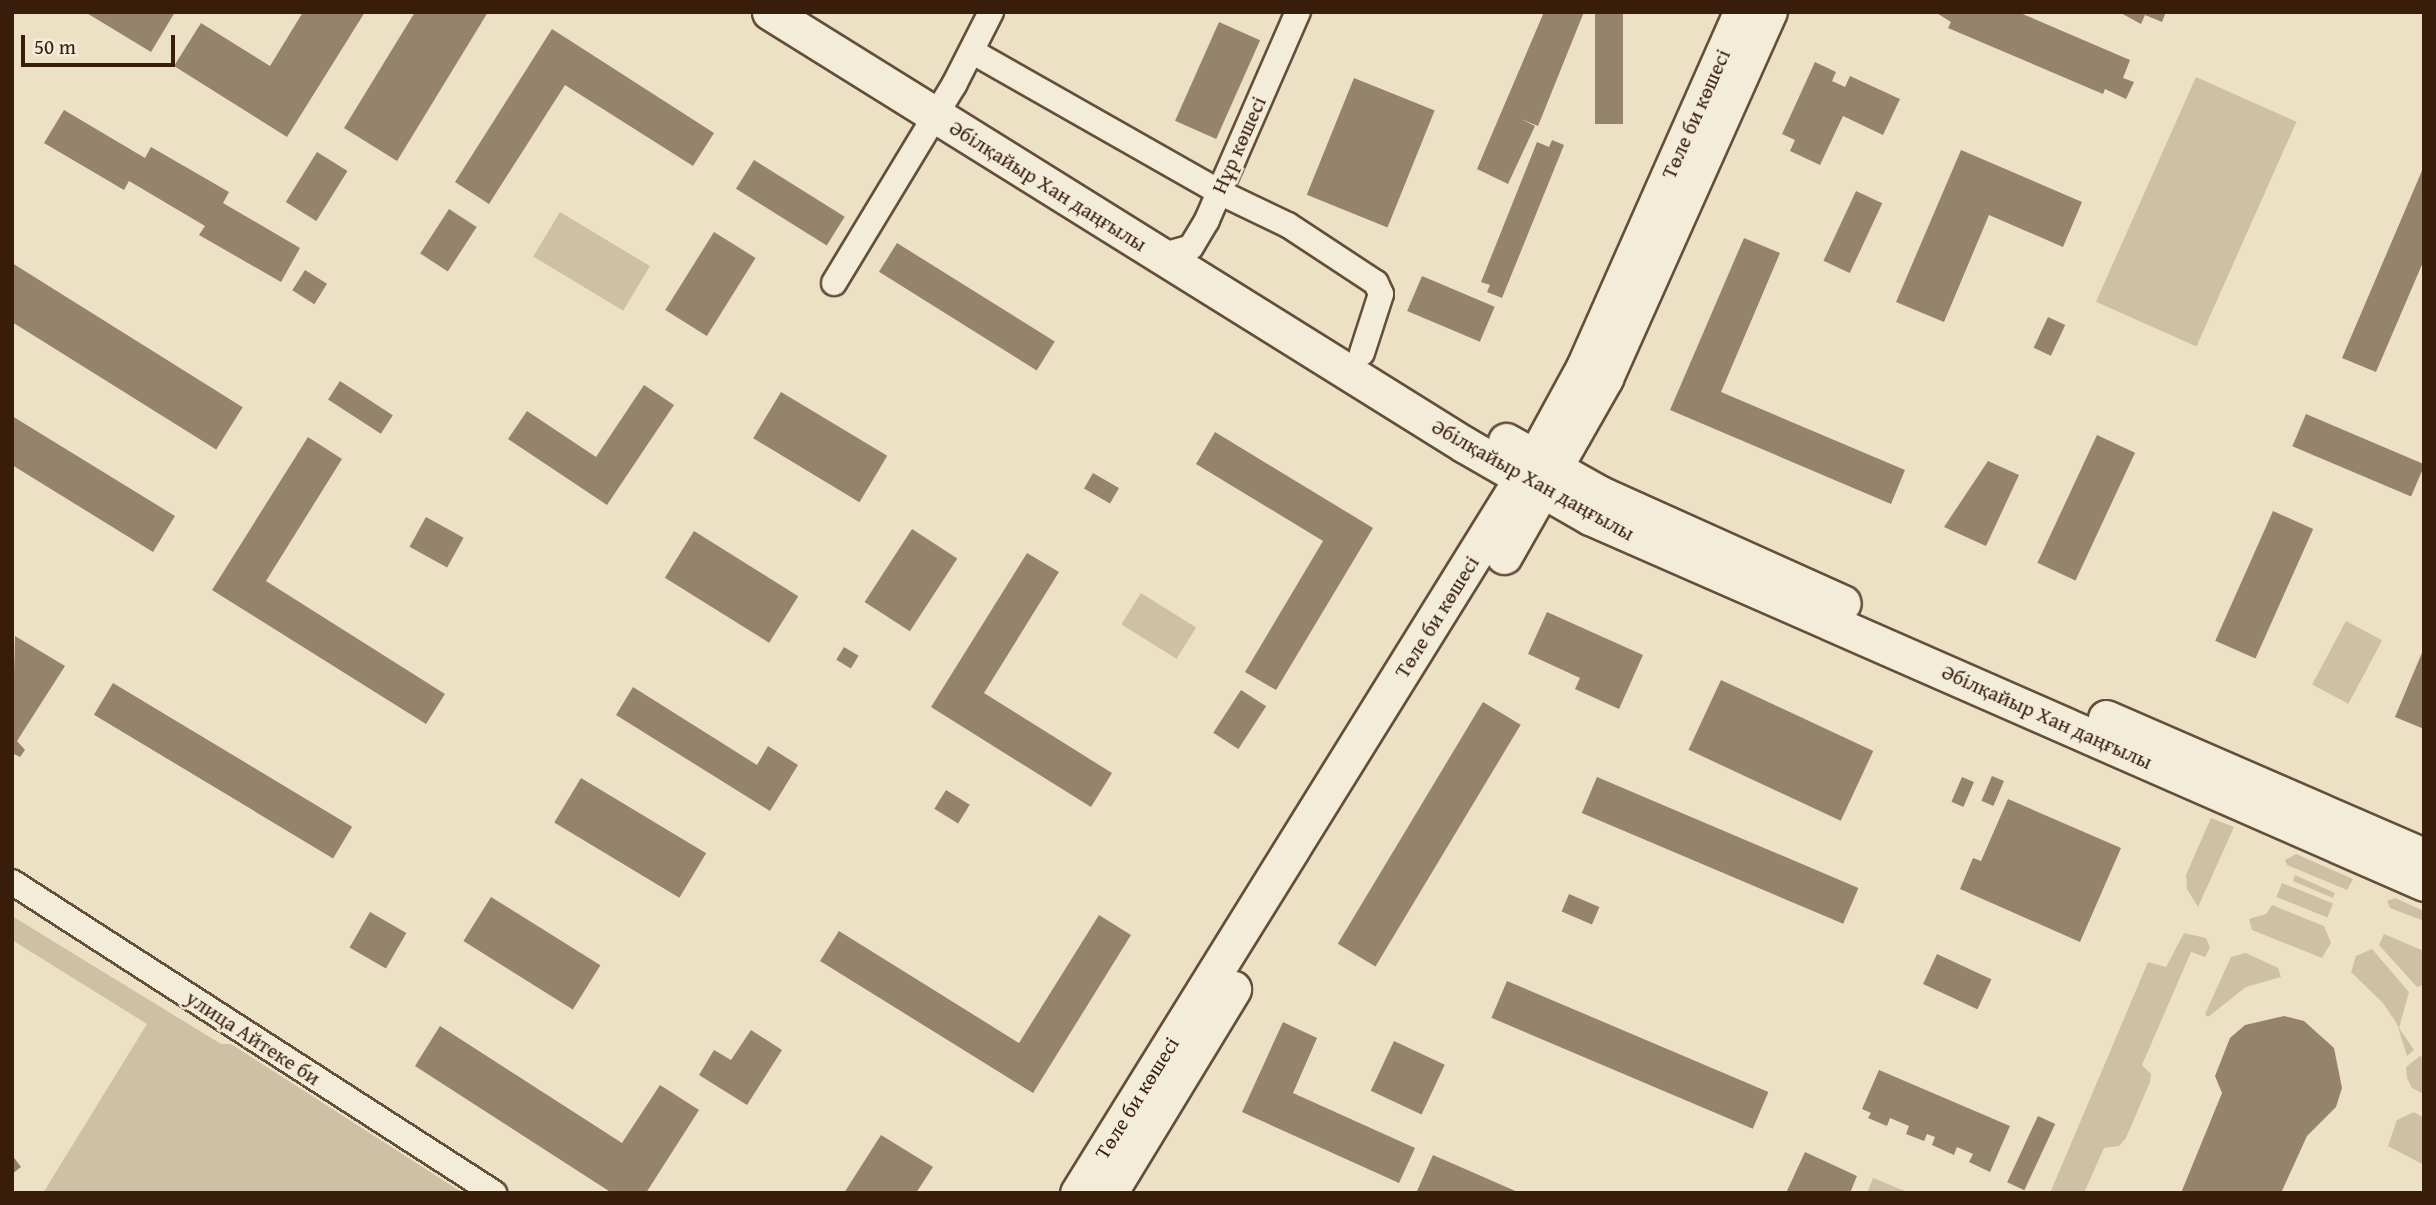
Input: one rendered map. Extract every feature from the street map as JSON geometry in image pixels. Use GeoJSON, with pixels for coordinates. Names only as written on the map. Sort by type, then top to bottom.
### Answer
{"type":"FeatureCollection","features":[{"type":"Feature","properties":{"kind":"main road","name":"Әбілқайыр Хан даңғылы"},"geometry":{"type":"LineString","coordinates":[[770,12],[933,117],[1362,353],[1539,473],[1600,494],[2424,856]]}},
{"type":"Feature","properties":{"kind":"main road","name":"Әбілқайыр Хан даңғылы"},"geometry":{"type":"LineString","coordinates":[[813,12],[933,117]]}},
{"type":"Feature","properties":{"kind":"main road","name":"Төле би көшесі"},"geometry":{"type":"LineString","coordinates":[[1109,1193],[1539,473],[1741,12]]}},
{"type":"Feature","properties":{"kind":"main road","name":"Төле би көшесі"},"geometry":{"type":"LineString","coordinates":[[1078,1193],[1539,473],[1605,378],[1769,12]]}},
{"type":"Feature","properties":{"kind":"main road","name":"Әбілқайыр Хан даңғылы"},"geometry":{"type":"LineString","coordinates":[[1176,251],[1539,473],[1718,576],[2008,698],[2424,883]]}},
{"type":"Feature","properties":{"kind":"street"},"geometry":{"type":"LineString","coordinates":[[834,283],[973,52],[991,12]]}},
{"type":"Feature","properties":{"kind":"street","name":"Нұр көшесі"},"geometry":{"type":"LineString","coordinates":[[1176,251],[1219,192],[1298,12]]}},
{"type":"Feature","properties":{"kind":"street"},"geometry":{"type":"LineString","coordinates":[[973,52],[1219,192],[1288,225],[1376,283],[1381,295],[1362,353]]}},
{"type":"Feature","properties":{"kind":"street","name":"улица Айтеке би"},"geometry":{"type":"LineString","coordinates":[[12,882],[494,1193]]}},
{"type":"Feature","properties":{"kind":"shaded area"},"geometry":{"type":"Polygon","coordinates":[[[2196,77],[2296,122],[2196,346],[2096,302],[2196,77]]]}},
{"type":"Feature","properties":{"kind":"shaded area"},"geometry":{"type":"Polygon","coordinates":[[[560,212],[650,266],[623,311],[533,257],[560,212]]]}},
{"type":"Feature","properties":{"kind":"shaded area"},"geometry":{"type":"Polygon","coordinates":[[[1141,593],[1196,627],[1177,659],[1121,624],[1141,593]]]}},
{"type":"Feature","properties":{"kind":"shaded area"},"geometry":{"type":"Polygon","coordinates":[[[2346,621],[2382,640],[2348,704],[2312,685],[2346,621]]]}},
{"type":"Feature","properties":{"kind":"shaded area"},"geometry":{"type":"Polygon","coordinates":[[[2211,818],[2234,827],[2198,907],[2187,889],[2186,875],[2211,818]]]}},
{"type":"Feature","properties":{"kind":"shaded area"},"geometry":{"type":"Polygon","coordinates":[[[2296,854],[2353,879],[2347,890],[2287,865],[2285,860],[2296,854]]]}},
{"type":"Feature","properties":{"kind":"shaded area"},"geometry":{"type":"Polygon","coordinates":[[[2295,875],[2335,893],[2333,898],[2293,881],[2295,875]]]}},
{"type":"Feature","properties":{"kind":"shaded area"},"geometry":{"type":"Polygon","coordinates":[[[2282,883],[2333,904],[2327,918],[2276,897],[2282,883]]]}},
{"type":"Feature","properties":{"kind":"shaded area"},"geometry":{"type":"Polygon","coordinates":[[[2395,898],[2424,911],[2424,921],[2390,908],[2387,901],[2395,898]]]}},
{"type":"Feature","properties":{"kind":"shaded area"},"geometry":{"type":"Polygon","coordinates":[[[2272,905],[2324,926],[2331,943],[2322,958],[2252,930],[2249,919],[2266,914],[2272,905]]]}},
{"type":"Feature","properties":{"kind":"shaded area"},"geometry":{"type":"Polygon","coordinates":[[[12,916],[221,1044],[231,1044],[463,1193],[43,1193],[147,1024],[12,940],[12,916]]]}},
{"type":"Feature","properties":{"kind":"shaded area"},"geometry":{"type":"Polygon","coordinates":[[[2184,933],[2206,938],[2210,948],[2205,957],[2191,952],[2142,1065],[2151,1074],[2150,1082],[2126,1138],[2119,1146],[2104,1148],[2084,1193],[2050,1193],[2148,962],[2166,967],[2184,933]]]}},
{"type":"Feature","properties":{"kind":"shaded area"},"geometry":{"type":"Polygon","coordinates":[[[2384,934],[2424,951],[2424,985],[2417,987],[2379,945],[2384,934]]]}},
{"type":"Feature","properties":{"kind":"shaded area"},"geometry":{"type":"Polygon","coordinates":[[[2372,949],[2409,992],[2399,1028],[2414,1050],[2407,1056],[2397,1024],[2383,1003],[2351,972],[2356,956],[2372,949]]]}},
{"type":"Feature","properties":{"kind":"shaded area"},"geometry":{"type":"Polygon","coordinates":[[[2246,953],[2278,968],[2281,977],[2246,987],[2208,1017],[2205,1014],[2231,957],[2246,953]]]}},
{"type":"Feature","properties":{"kind":"shaded area"},"geometry":{"type":"Polygon","coordinates":[[[2420,1056],[2424,1058],[2424,1094],[2412,1088],[2407,1078],[2406,1067],[2420,1056]]]}},
{"type":"Feature","properties":{"kind":"shaded area"},"geometry":{"type":"Polygon","coordinates":[[[2414,1112],[2424,1118],[2424,1165],[2388,1146],[2397,1120],[2414,1112]]]}},
{"type":"Feature","properties":{"kind":"shaded area"},"geometry":{"type":"Polygon","coordinates":[[[1873,1178],[1910,1193],[1867,1193],[1873,1178]]]}},
{"type":"Feature","properties":{"kind":"building"},"geometry":{"type":"Polygon","coordinates":[[[85,12],[175,12],[151,52],[85,12]]]}},
{"type":"Feature","properties":{"kind":"building"},"geometry":{"type":"Polygon","coordinates":[[[303,12],[365,12],[287,137],[174,66],[201,23],[270,66],[303,12]]]}},
{"type":"Feature","properties":{"kind":"building"},"geometry":{"type":"Polygon","coordinates":[[[415,12],[488,12],[397,161],[344,128],[415,12]]]}},
{"type":"Feature","properties":{"kind":"building"},"geometry":{"type":"Polygon","coordinates":[[[1544,12],[1584,12],[1538,126],[1521,119],[1535,126],[1508,184],[1477,169],[1544,12]]]}},
{"type":"Feature","properties":{"kind":"building"},"geometry":{"type":"Polygon","coordinates":[[[1595,12],[1623,12],[1623,124],[1595,124],[1595,12]]]}},
{"type":"Feature","properties":{"kind":"building"},"geometry":{"type":"Polygon","coordinates":[[[1935,12],[2018,12],[2130,60],[2123,78],[2134,82],[2126,99],[2105,89],[2103,94],[1948,28],[1951,22],[1935,12]]]}},
{"type":"Feature","properties":{"kind":"building"},"geometry":{"type":"Polygon","coordinates":[[[2119,12],[2166,12],[2162,22],[2145,15],[2141,24],[2119,12]]]}},
{"type":"Feature","properties":{"kind":"building"},"geometry":{"type":"Polygon","coordinates":[[[1219,22],[1260,40],[1216,139],[1175,121],[1219,22]]]}},
{"type":"Feature","properties":{"kind":"building"},"geometry":{"type":"Polygon","coordinates":[[[552,29],[714,133],[693,166],[565,85],[489,204],[455,182],[552,29]]]}},
{"type":"Feature","properties":{"kind":"building"},"geometry":{"type":"Polygon","coordinates":[[[1815,62],[1836,72],[1832,81],[1845,87],[1850,76],[1900,99],[1883,135],[1843,116],[1820,165],[1790,151],[1795,140],[1782,134],[1815,62]]]}},
{"type":"Feature","properties":{"kind":"building"},"geometry":{"type":"Polygon","coordinates":[[[1354,78],[1435,111],[1387,227],[1307,195],[1354,78]]]}},
{"type":"Feature","properties":{"kind":"building"},"geometry":{"type":"Polygon","coordinates":[[[64,110],[145,158],[151,147],[229,192],[223,203],[300,248],[281,282],[199,235],[205,226],[129,181],[124,190],[44,143],[64,110]]]}},
{"type":"Feature","properties":{"kind":"building"},"geometry":{"type":"Polygon","coordinates":[[[1552,140],[1564,145],[1502,298],[1487,292],[1490,285],[1481,282],[1537,142],[1549,147],[1552,140]]]}},
{"type":"Feature","properties":{"kind":"building"},"geometry":{"type":"Polygon","coordinates":[[[1961,150],[2082,202],[2063,247],[1989,215],[1944,322],[1896,302],[1961,150]]]}},
{"type":"Feature","properties":{"kind":"building"},"geometry":{"type":"Polygon","coordinates":[[[317,152],[348,171],[316,221],[286,202],[317,152]]]}},
{"type":"Feature","properties":{"kind":"building"},"geometry":{"type":"Polygon","coordinates":[[[754,160],[845,217],[827,246],[736,189],[754,160]]]}},
{"type":"Feature","properties":{"kind":"building"},"geometry":{"type":"Polygon","coordinates":[[[2424,166],[2424,260],[2376,372],[2342,358],[2424,166]]]}},
{"type":"Feature","properties":{"kind":"building"},"geometry":{"type":"Polygon","coordinates":[[[1856,191],[1882,203],[1850,273],[1823,261],[1856,191]]]}},
{"type":"Feature","properties":{"kind":"building"},"geometry":{"type":"Polygon","coordinates":[[[449,209],[477,227],[448,271],[420,253],[449,209]]]}},
{"type":"Feature","properties":{"kind":"building"},"geometry":{"type":"Polygon","coordinates":[[[714,232],[756,258],[707,336],[665,310],[714,232]]]}},
{"type":"Feature","properties":{"kind":"building"},"geometry":{"type":"Polygon","coordinates":[[[1744,238],[1780,253],[1721,392],[1905,470],[1891,504],[1670,410],[1744,238]]]}},
{"type":"Feature","properties":{"kind":"building"},"geometry":{"type":"Polygon","coordinates":[[[897,243],[1055,342],[1037,370],[879,272],[897,243]]]}},
{"type":"Feature","properties":{"kind":"building"},"geometry":{"type":"Polygon","coordinates":[[[12,263],[243,407],[216,450],[12,322],[12,263]]]}},
{"type":"Feature","properties":{"kind":"building"},"geometry":{"type":"Polygon","coordinates":[[[305,270],[327,284],[314,304],[292,290],[305,270]]]}},
{"type":"Feature","properties":{"kind":"building"},"geometry":{"type":"Polygon","coordinates":[[[1422,276],[1495,307],[1480,342],[1407,311],[1422,276]]]}},
{"type":"Feature","properties":{"kind":"building"},"geometry":{"type":"Polygon","coordinates":[[[2048,317],[2065,325],[2051,356],[2034,348],[2048,317]]]}},
{"type":"Feature","properties":{"kind":"building"},"geometry":{"type":"Polygon","coordinates":[[[340,381],[393,415],[381,434],[328,399],[340,381]]]}},
{"type":"Feature","properties":{"kind":"building"},"geometry":{"type":"Polygon","coordinates":[[[644,385],[674,405],[607,505],[508,439],[527,411],[596,457],[644,385]]]}},
{"type":"Feature","properties":{"kind":"building"},"geometry":{"type":"Polygon","coordinates":[[[781,392],[887,456],[859,502],[753,438],[781,392]]]}},
{"type":"Feature","properties":{"kind":"building"},"geometry":{"type":"Polygon","coordinates":[[[2306,414],[2424,464],[2411,497],[2292,446],[2306,414]]]}},
{"type":"Feature","properties":{"kind":"building"},"geometry":{"type":"Polygon","coordinates":[[[12,416],[175,516],[153,552],[12,465],[12,416]]]}},
{"type":"Feature","properties":{"kind":"building"},"geometry":{"type":"Polygon","coordinates":[[[1215,432],[1373,528],[1276,690],[1245,672],[1323,541],[1196,464],[1215,432]]]}},
{"type":"Feature","properties":{"kind":"building"},"geometry":{"type":"Polygon","coordinates":[[[2097,435],[2135,453],[2075,581],[2037,563],[2097,435]]]}},
{"type":"Feature","properties":{"kind":"building"},"geometry":{"type":"Polygon","coordinates":[[[308,437],[342,459],[266,581],[445,694],[426,724],[212,590],[308,437]]]}},
{"type":"Feature","properties":{"kind":"building"},"geometry":{"type":"Polygon","coordinates":[[[1988,461],[2019,475],[1986,546],[1944,527],[1988,461]]]}},
{"type":"Feature","properties":{"kind":"building"},"geometry":{"type":"Polygon","coordinates":[[[1093,473],[1119,488],[1110,504],[1084,489],[1093,473]]]}},
{"type":"Feature","properties":{"kind":"building"},"geometry":{"type":"Polygon","coordinates":[[[2273,511],[2313,529],[2255,659],[2215,641],[2273,511]]]}},
{"type":"Feature","properties":{"kind":"building"},"geometry":{"type":"Polygon","coordinates":[[[426,517],[464,538],[447,568],[410,547],[426,517]]]}},
{"type":"Feature","properties":{"kind":"building"},"geometry":{"type":"Polygon","coordinates":[[[912,529],[957,558],[910,631],[865,602],[912,529]]]}},
{"type":"Feature","properties":{"kind":"building"},"geometry":{"type":"Polygon","coordinates":[[[694,531],[798,596],[769,643],[665,578],[694,531]]]}},
{"type":"Feature","properties":{"kind":"building"},"geometry":{"type":"Polygon","coordinates":[[[1027,553],[1059,572],[984,693],[1112,773],[1091,807],[931,707],[1027,553]]]}},
{"type":"Feature","properties":{"kind":"building"},"geometry":{"type":"Polygon","coordinates":[[[1547,612],[1643,655],[1619,709],[1575,689],[1580,678],[1528,654],[1547,612]]]}},
{"type":"Feature","properties":{"kind":"building"},"geometry":{"type":"Polygon","coordinates":[[[15,636],[65,666],[17,741],[25,750],[20,757],[12,753],[15,636]]]}},
{"type":"Feature","properties":{"kind":"building"},"geometry":{"type":"Polygon","coordinates":[[[844,647],[859,656],[851,669],[836,660],[844,647]]]}},
{"type":"Feature","properties":{"kind":"building"},"geometry":{"type":"Polygon","coordinates":[[[2424,648],[2424,729],[2395,717],[2424,648]]]}},
{"type":"Feature","properties":{"kind":"building"},"geometry":{"type":"Polygon","coordinates":[[[1721,680],[1873,751],[1841,821],[1688,750],[1721,680]]]}},
{"type":"Feature","properties":{"kind":"building"},"geometry":{"type":"Polygon","coordinates":[[[113,683],[352,827],[333,858],[94,715],[113,683]]]}},
{"type":"Feature","properties":{"kind":"building"},"geometry":{"type":"Polygon","coordinates":[[[633,687],[757,765],[768,746],[798,765],[770,811],[616,715],[633,687]]]}},
{"type":"Feature","properties":{"kind":"building"},"geometry":{"type":"Polygon","coordinates":[[[1241,690],[1266,706],[1238,749],[1213,733],[1241,690]]]}},
{"type":"Feature","properties":{"kind":"building"},"geometry":{"type":"Polygon","coordinates":[[[1483,702],[1521,725],[1375,966],[1338,944],[1483,702]]]}},
{"type":"Feature","properties":{"kind":"building"},"geometry":{"type":"Polygon","coordinates":[[[1992,776],[2004,781],[1993,806],[1981,801],[1992,776]]]}},
{"type":"Feature","properties":{"kind":"building"},"geometry":{"type":"Polygon","coordinates":[[[1597,777],[1858,888],[1843,924],[1582,813],[1597,777]]]}},
{"type":"Feature","properties":{"kind":"building"},"geometry":{"type":"Polygon","coordinates":[[[1962,777],[1974,782],[1963,807],[1951,802],[1962,777]]]}},
{"type":"Feature","properties":{"kind":"building"},"geometry":{"type":"Polygon","coordinates":[[[581,778],[706,853],[679,898],[554,823],[581,778]]]}},
{"type":"Feature","properties":{"kind":"building"},"geometry":{"type":"Polygon","coordinates":[[[946,790],[970,805],[958,823],[934,809],[946,790]]]}},
{"type":"Feature","properties":{"kind":"building"},"geometry":{"type":"Polygon","coordinates":[[[2008,799],[2121,848],[2080,942],[1960,889],[1973,858],[1981,861],[2008,799]]]}},
{"type":"Feature","properties":{"kind":"building"},"geometry":{"type":"Polygon","coordinates":[[[1569,894],[1599,907],[1592,924],[1562,911],[1569,894]]]}},
{"type":"Feature","properties":{"kind":"building"},"geometry":{"type":"Polygon","coordinates":[[[491,897],[600,965],[573,1009],[463,941],[491,897]]]}},
{"type":"Feature","properties":{"kind":"building"},"geometry":{"type":"Polygon","coordinates":[[[370,912],[406,933],[386,969],[350,948],[370,912]]]}},
{"type":"Feature","properties":{"kind":"building"},"geometry":{"type":"Polygon","coordinates":[[[1099,915],[1131,935],[1033,1093],[820,961],[839,931],[1019,1043],[1099,915]]]}},
{"type":"Feature","properties":{"kind":"building"},"geometry":{"type":"Polygon","coordinates":[[[1937,954],[1991,979],[1977,1009],[1923,984],[1937,954]]]}},
{"type":"Feature","properties":{"kind":"building"},"geometry":{"type":"Polygon","coordinates":[[[1507,981],[1768,1092],[1753,1129],[1491,1018],[1507,981]]]}},
{"type":"Feature","properties":{"kind":"building"},"geometry":{"type":"Polygon","coordinates":[[[2284,1016],[2304,1021],[2334,1048],[2342,1088],[2336,1107],[2307,1136],[2281,1193],[2181,1193],[2222,1093],[2215,1076],[2230,1038],[2245,1025],[2284,1016]]]}},
{"type":"Feature","properties":{"kind":"building"},"geometry":{"type":"Polygon","coordinates":[[[1283,1022],[1317,1038],[1293,1093],[1415,1148],[1399,1183],[1242,1112],[1283,1022]]]}},
{"type":"Feature","properties":{"kind":"building"},"geometry":{"type":"Polygon","coordinates":[[[440,1026],[622,1143],[660,1085],[699,1110],[646,1193],[612,1193],[415,1066],[440,1026]]]}},
{"type":"Feature","properties":{"kind":"building"},"geometry":{"type":"Polygon","coordinates":[[[751,1030],[782,1050],[747,1105],[699,1075],[714,1050],[731,1060],[751,1030]]]}},
{"type":"Feature","properties":{"kind":"building"},"geometry":{"type":"Polygon","coordinates":[[[1394,1041],[1445,1065],[1422,1115],[1371,1091],[1394,1041]]]}},
{"type":"Feature","properties":{"kind":"building"},"geometry":{"type":"Polygon","coordinates":[[[1879,1070],[2010,1126],[1990,1172],[1969,1162],[1973,1154],[1957,1147],[1954,1155],[1932,1145],[1935,1137],[1927,1134],[1924,1141],[1906,1134],[1909,1126],[1890,1118],[1887,1126],[1868,1118],[1871,1113],[1862,1109],[1879,1070]]]}},
{"type":"Feature","properties":{"kind":"building"},"geometry":{"type":"Polygon","coordinates":[[[2038,1116],[2055,1124],[2024,1190],[2007,1182],[2038,1116]]]}},
{"type":"Feature","properties":{"kind":"building"},"geometry":{"type":"Polygon","coordinates":[[[881,1135],[933,1167],[916,1193],[844,1193],[881,1135]]]}},
{"type":"Feature","properties":{"kind":"building"},"geometry":{"type":"Polygon","coordinates":[[[1805,1152],[1857,1176],[1850,1193],[1786,1193],[1805,1152]]]}},
{"type":"Feature","properties":{"kind":"building"},"geometry":{"type":"Polygon","coordinates":[[[12,1155],[21,1167],[12,1174],[12,1155]]]}},
{"type":"Feature","properties":{"kind":"building"},"geometry":{"type":"Polygon","coordinates":[[[1433,1155],[1520,1193],[1417,1191],[1433,1155]]]}}]}
